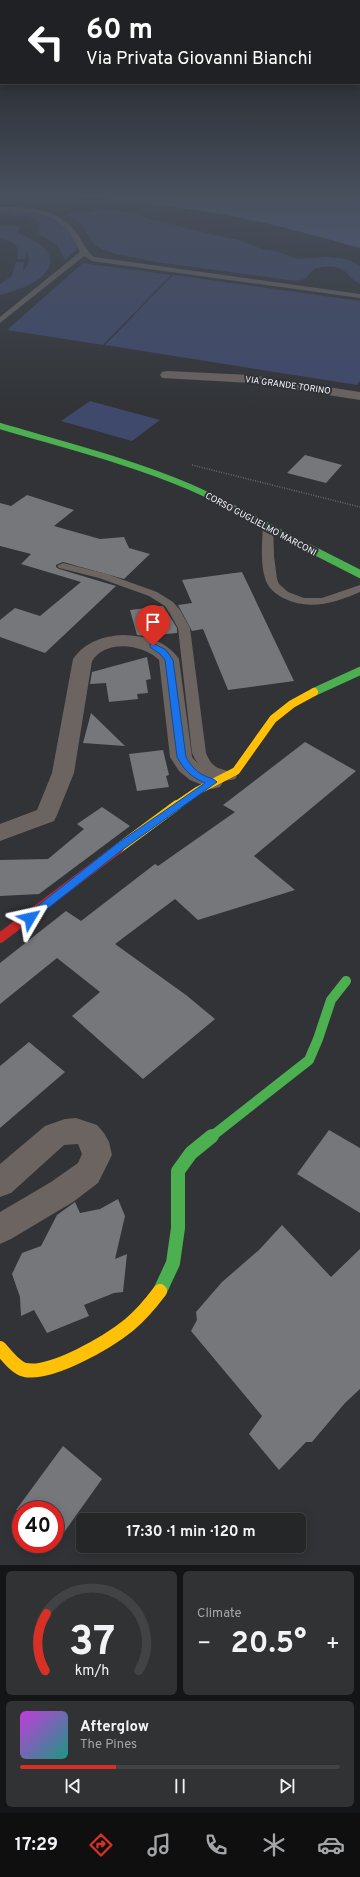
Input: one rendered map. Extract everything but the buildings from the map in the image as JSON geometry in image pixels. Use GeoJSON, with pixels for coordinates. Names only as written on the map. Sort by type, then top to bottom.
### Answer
{"type":"FeatureCollection","features":[{"type":"Feature","properties":{"kind":"street","name":"VIA GRANDE TORINO"},"geometry":{"type":"LineString","coordinates":[[167,375],[251,379],[360,396]]}},
{"type":"Feature","properties":{"kind":"street","name":"CORSO GUGLIELMO MARCONI"},"geometry":{"type":"LineString","coordinates":[[0,426],[144,469],[225,503],[331,561],[360,574]]}},
{"type":"Feature","properties":{"kind":"street"},"geometry":{"type":"LineString","coordinates":[[0,833],[46,815],[64,769],[72,711],[83,660],[89,652],[112,642],[127,640],[147,644],[163,652],[169,660],[181,757],[188,768],[198,777],[221,779]]}},
{"type":"Feature","properties":{"kind":"street"},"geometry":{"type":"LineString","coordinates":[[0,938],[40,911],[118,848],[221,779],[245,760],[260,733],[278,714],[295,701],[360,671]]}},
{"type":"Feature","properties":{"kind":"street"},"geometry":{"type":"LineString","coordinates":[[0,1348],[23,1370],[36,1371],[49,1368],[92,1349],[129,1325],[159,1292],[173,1263],[178,1228],[178,1171],[191,1153],[309,1060],[317,1045],[326,1006],[334,991],[346,981]]}},
{"type":"Feature","properties":{"kind":"street"},"geometry":{"type":"LineString","coordinates":[[0,1183],[55,1135],[76,1131],[87,1134],[94,1142],[97,1155],[88,1173],[62,1192],[0,1229]]}},
{"type":"Feature","properties":{"kind":"lane"},"geometry":{"type":"LineString","coordinates":[[0,321],[66,267]]}},
{"type":"Feature","properties":{"kind":"lane"},"geometry":{"type":"LineString","coordinates":[[150,267],[360,296]]}},
{"type":"Feature","properties":{"kind":"lane"},"geometry":{"type":"LineString","coordinates":[[268,526],[268,548],[272,583],[280,591],[292,598],[304,602],[320,603],[337,599],[360,588]]}},
{"type":"Feature","properties":{"kind":"lane"},"geometry":{"type":"LineString","coordinates":[[63,566],[103,576],[134,587],[153,594],[169,604],[184,628],[199,753],[203,764],[210,771],[221,776],[221,779]]}},
{"type":"Feature","properties":{"kind":"shaded area"},"geometry":{"type":"Polygon","coordinates":[[[15,267],[23,267],[23,271],[26,267],[49,267],[36,281],[0,295],[0,284],[12,276],[15,267]]]}},
{"type":"Feature","properties":{"kind":"shaded area"},"geometry":{"type":"Polygon","coordinates":[[[78,267],[113,267],[171,275],[103,345],[7,330],[78,267]]]}},
{"type":"Feature","properties":{"kind":"shaded area"},"geometry":{"type":"Polygon","coordinates":[[[194,267],[325,267],[314,269],[305,279],[296,281],[194,267]]]}},
{"type":"Feature","properties":{"kind":"shaded area"},"geometry":{"type":"Polygon","coordinates":[[[332,267],[360,267],[360,284],[354,281],[340,268],[332,267]]]}},
{"type":"Feature","properties":{"kind":"shaded area"},"geometry":{"type":"Polygon","coordinates":[[[173,275],[360,301],[360,381],[357,385],[105,345],[173,275]]]}},
{"type":"Feature","properties":{"kind":"shaded area"},"geometry":{"type":"Polygon","coordinates":[[[90,401],[160,420],[132,441],[61,421],[90,401]]]}},
{"type":"Feature","properties":{"kind":"traffic: fast"},"geometry":{"type":"LineString","coordinates":[[0,426],[120,461],[190,487],[233,507],[317,553],[360,574]]}},
{"type":"Feature","properties":{"kind":"traffic: fast"},"geometry":{"type":"LineString","coordinates":[[314,692],[360,671]]}},
{"type":"Feature","properties":{"kind":"traffic: fast"},"geometry":{"type":"LineString","coordinates":[[160,1291],[173,1263],[178,1228],[178,1171],[191,1153],[309,1060],[315,1049],[326,1010],[337,991],[346,981]]}},
{"type":"Feature","properties":{"kind":"traffic: slow"},"geometry":{"type":"LineString","coordinates":[[119,848],[158,818],[202,788],[227,777],[236,771],[273,719],[292,704],[314,692]]}},
{"type":"Feature","properties":{"kind":"traffic: slow"},"geometry":{"type":"LineString","coordinates":[[0,1348],[16,1364],[25,1370],[36,1370],[64,1362],[95,1348],[120,1332],[142,1313],[160,1291]]}},
{"type":"Feature","properties":{"kind":"traffic: jam"},"geometry":{"type":"LineString","coordinates":[[0,938],[119,848]]}},
{"type":"Feature","properties":{"kind":"route"},"geometry":{"type":"LineString","coordinates":[[30,918],[118,848],[212,782],[198,777],[188,768],[181,757],[169,660],[163,652],[153,646]]}}]}
